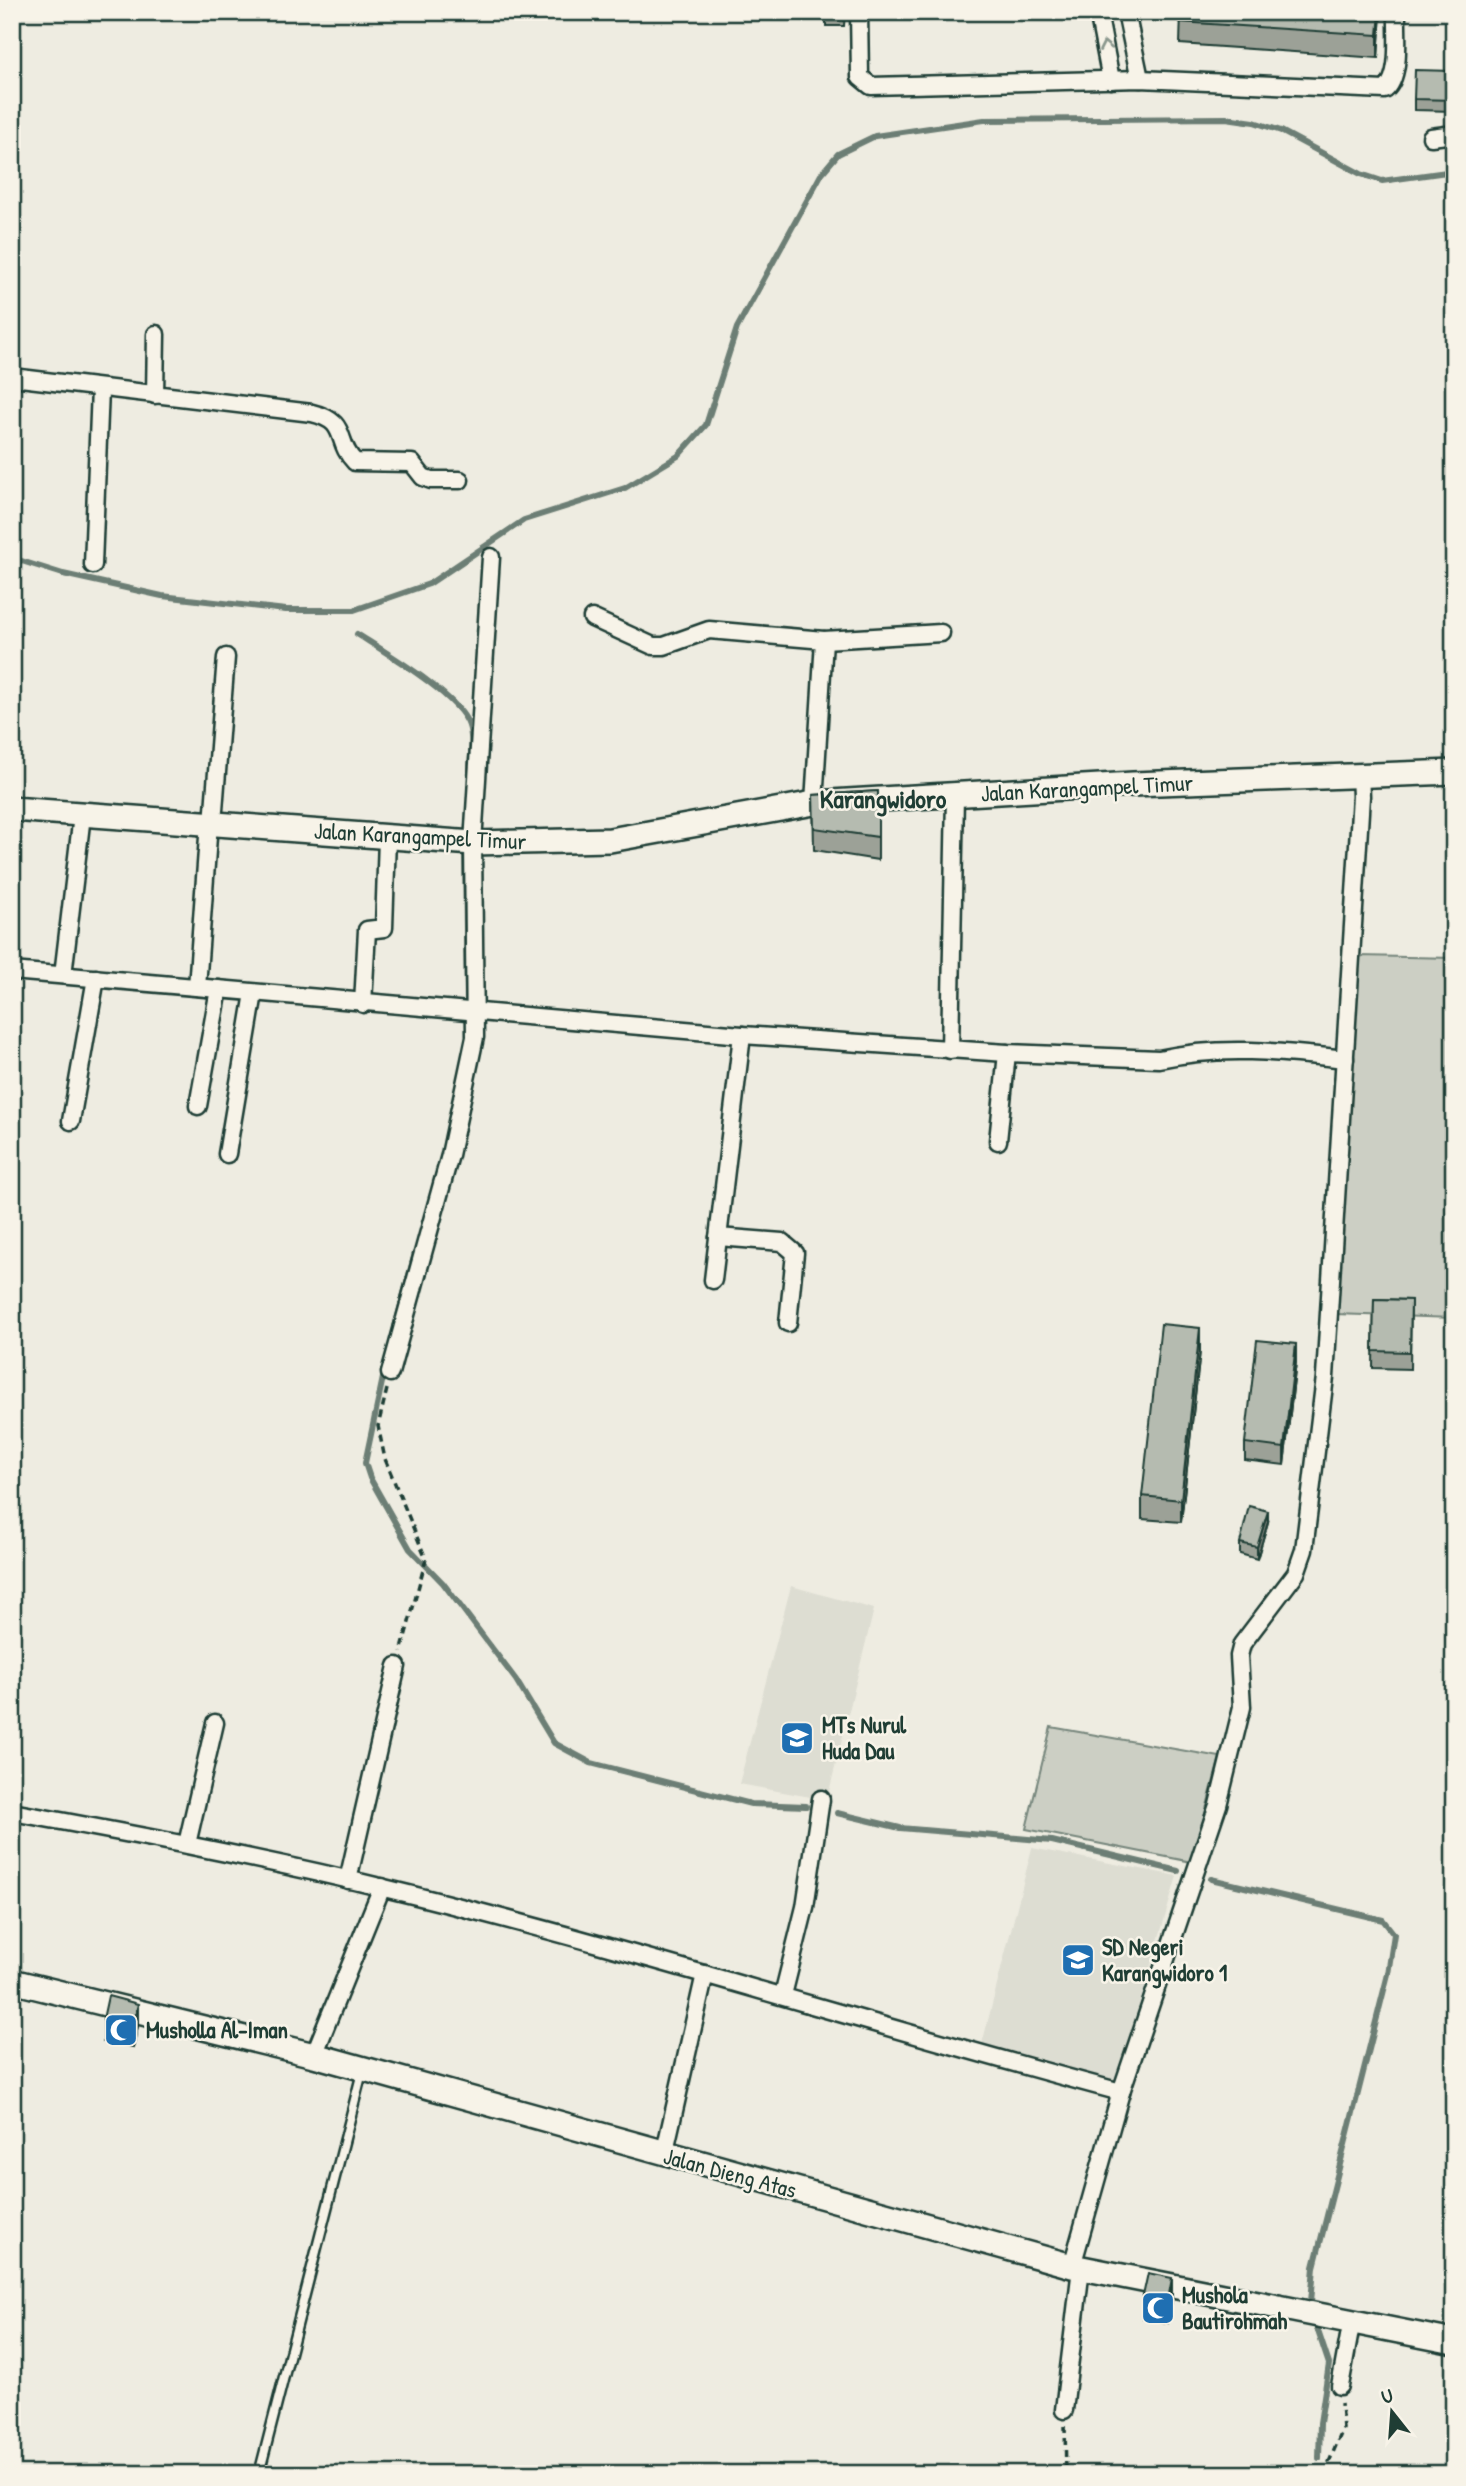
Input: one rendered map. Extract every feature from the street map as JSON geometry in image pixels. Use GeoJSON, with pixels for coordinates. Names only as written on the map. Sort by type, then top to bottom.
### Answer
{"type":"FeatureCollection","features":[{"type":"Feature","properties":{"kind":"street"},"geometry":{"type":"LineString","coordinates":[[859,12],[860,77],[871,86],[1140,79],[1385,90],[1392,85],[1394,73],[1396,12]]}},
{"type":"Feature","properties":{"kind":"street"},"geometry":{"type":"LineString","coordinates":[[1111,80],[1098,13],[1118,12]]}},
{"type":"Feature","properties":{"kind":"street"},"geometry":{"type":"LineString","coordinates":[[1126,12],[1140,79]]}},
{"type":"Feature","properties":{"kind":"street"},"geometry":{"type":"LineString","coordinates":[[1431,136],[1454,134]]}},
{"type":"Feature","properties":{"kind":"street"},"geometry":{"type":"LineString","coordinates":[[155,395],[156,334]]}},
{"type":"Feature","properties":{"kind":"street"},"geometry":{"type":"LineString","coordinates":[[12,377],[322,415],[338,426],[355,462],[412,463],[423,477],[431,480],[460,480]]}},
{"type":"Feature","properties":{"kind":"street"},"geometry":{"type":"LineString","coordinates":[[93,565],[100,389]]}},
{"type":"Feature","properties":{"kind":"street"},"geometry":{"type":"LineString","coordinates":[[390,1373],[453,1142],[475,1037],[473,844],[491,557]]}},
{"type":"Feature","properties":{"kind":"street"},"geometry":{"type":"LineString","coordinates":[[592,618],[653,646],[664,646],[709,630],[824,640],[941,633]]}},
{"type":"Feature","properties":{"kind":"street"},"geometry":{"type":"LineString","coordinates":[[814,803],[824,640]]}},
{"type":"Feature","properties":{"kind":"street"},"geometry":{"type":"LineString","coordinates":[[197,987],[226,657]]}},
{"type":"Feature","properties":{"kind":"street","name":"Jalan Karangampel Timur"},"geometry":{"type":"LineString","coordinates":[[12,809],[473,844],[610,840],[814,803],[1133,784],[1454,772]]}},
{"type":"Feature","properties":{"kind":"street"},"geometry":{"type":"LineString","coordinates":[[1064,2410],[1077,2267],[1121,2092],[1217,1805],[1235,1741],[1242,1707],[1239,1656],[1242,1644],[1288,1586],[1301,1561],[1325,1377],[1360,775]]}},
{"type":"Feature","properties":{"kind":"street"},"geometry":{"type":"LineString","coordinates":[[950,1049],[956,796]]}},
{"type":"Feature","properties":{"kind":"street"},"geometry":{"type":"LineString","coordinates":[[63,975],[82,815]]}},
{"type":"Feature","properties":{"kind":"street"},"geometry":{"type":"LineString","coordinates":[[363,1004],[367,930],[384,928],[387,838]]}},
{"type":"Feature","properties":{"kind":"street"},"geometry":{"type":"LineString","coordinates":[[12,971],[474,1014],[1007,1053],[1159,1059],[1190,1052],[1251,1049],[1345,1059]]}},
{"type":"Feature","properties":{"kind":"street"},"geometry":{"type":"LineString","coordinates":[[71,1121],[96,978]]}},
{"type":"Feature","properties":{"kind":"street"},"geometry":{"type":"LineString","coordinates":[[198,1106],[219,989]]}},
{"type":"Feature","properties":{"kind":"street"},"geometry":{"type":"LineString","coordinates":[[227,1154],[254,993]]}},
{"type":"Feature","properties":{"kind":"street"},"geometry":{"type":"LineString","coordinates":[[713,1280],[742,1035]]}},
{"type":"Feature","properties":{"kind":"street"},"geometry":{"type":"LineString","coordinates":[[998,1140],[1007,1053]]}},
{"type":"Feature","properties":{"kind":"street"},"geometry":{"type":"LineString","coordinates":[[718,1237],[782,1242],[790,1246],[795,1253],[788,1323]]}},
{"type":"Feature","properties":{"kind":"street"},"geometry":{"type":"LineString","coordinates":[[348,1880],[397,1666]]}},
{"type":"Feature","properties":{"kind":"street"},"geometry":{"type":"LineString","coordinates":[[187,1844],[215,1723]]}},
{"type":"Feature","properties":{"kind":"street"},"geometry":{"type":"LineString","coordinates":[[783,1994],[805,1907],[821,1799]]}},
{"type":"Feature","properties":{"kind":"street"},"geometry":{"type":"LineString","coordinates":[[12,1812],[187,1844],[382,1887],[783,1994],[1016,2064],[1121,2092]]}},
{"type":"Feature","properties":{"kind":"street"},"geometry":{"type":"LineString","coordinates":[[314,2055],[382,1887]]}},
{"type":"Feature","properties":{"kind":"street"},"geometry":{"type":"LineString","coordinates":[[664,2155],[705,1974]]}},
{"type":"Feature","properties":{"kind":"street","name":"Jalan Dieng Atas"},"geometry":{"type":"LineString","coordinates":[[12,1981],[314,2055],[664,2155],[1077,2267],[1454,2342]]}},
{"type":"Feature","properties":{"kind":"street"},"geometry":{"type":"LineString","coordinates":[[1339,2386],[1352,2320]]}},
{"type":"Feature","properties":{"kind":"lane"},"geometry":{"type":"LineString","coordinates":[[259,2474],[363,2069]]}},
{"type":"Feature","properties":{"kind":"path"},"geometry":{"type":"LineString","coordinates":[[390,1373],[378,1426],[385,1459],[426,1559],[397,1666]]}},
{"type":"Feature","properties":{"kind":"path"},"geometry":{"type":"LineString","coordinates":[[1324,2474],[1343,2429],[1339,2386]]}},
{"type":"Feature","properties":{"kind":"path"},"geometry":{"type":"LineString","coordinates":[[1064,2410],[1066,2474]]}},
{"type":"Feature","properties":{"kind":"shaded area"},"geometry":{"type":"Polygon","coordinates":[[[1359,956],[1454,958],[1454,1318],[1335,1314],[1359,956]]]}},
{"type":"Feature","properties":{"kind":"shaded area","name":"MTs Nurul Huda Dau"},"geometry":{"type":"Polygon","coordinates":[[[791,1586],[874,1609],[827,1800],[739,1784],[791,1586]]]}},
{"type":"Feature","properties":{"kind":"shaded area"},"geometry":{"type":"Polygon","coordinates":[[[1051,1727],[1220,1757],[1192,1862],[1026,1829],[1051,1727]]]}},
{"type":"Feature","properties":{"kind":"shaded area","name":"SD Negeri Karangwidoro 1"},"geometry":{"type":"Polygon","coordinates":[[[1032,1848],[1177,1876],[1117,2081],[982,2044],[1032,1848]]]}},
{"type":"Feature","properties":{"kind":"building"},"geometry":{"type":"Polygon","coordinates":[[[826,12],[844,12],[844,15],[826,15],[826,12]]]}},
{"type":"Feature","properties":{"kind":"building"},"geometry":{"type":"Polygon","coordinates":[[[1181,12],[1380,12],[1378,35],[1180,22],[1181,12]]]}},
{"type":"Feature","properties":{"kind":"building"},"geometry":{"type":"Polygon","coordinates":[[[1415,70],[1454,71],[1454,100],[1414,99],[1415,70]]]}},
{"type":"Feature","properties":{"kind":"building"},"geometry":{"type":"Polygon","coordinates":[[[878,791],[878,837],[814,828],[813,795],[878,791]]]}},
{"type":"Feature","properties":{"kind":"building"},"geometry":{"type":"Polygon","coordinates":[[[1374,1299],[1411,1300],[1410,1352],[1373,1351],[1374,1299]]]}},
{"type":"Feature","properties":{"kind":"building"},"geometry":{"type":"Polygon","coordinates":[[[1161,1324],[1200,1328],[1181,1500],[1142,1496],[1161,1324]]]}},
{"type":"Feature","properties":{"kind":"building"},"geometry":{"type":"Polygon","coordinates":[[[1257,1340],[1296,1344],[1284,1448],[1245,1443],[1257,1340]]]}},
{"type":"Feature","properties":{"kind":"building"},"geometry":{"type":"Polygon","coordinates":[[[1249,1506],[1268,1511],[1257,1547],[1240,1543],[1249,1506]]]}},
{"type":"Feature","properties":{"kind":"building"},"geometry":{"type":"Polygon","coordinates":[[[108,1996],[138,2004],[133,2025],[103,2019],[108,1996]]]}},
{"type":"Feature","properties":{"kind":"building"},"geometry":{"type":"Polygon","coordinates":[[[1148,2273],[1172,2278],[1168,2300],[1143,2296],[1148,2273]]]}},
{"type":"Feature","properties":{"kind":"waterway"},"geometry":{"type":"LineString","coordinates":[[12,558],[63,574],[162,596],[286,610],[354,610],[429,584],[524,520],[625,488],[678,456],[706,425],[737,328],[822,173],[838,154],[875,136],[984,120],[1226,118],[1254,122],[1281,131],[1361,174],[1382,181],[1454,171]]}},
{"type":"Feature","properties":{"kind":"waterway"},"geometry":{"type":"LineString","coordinates":[[357,634],[420,675],[463,714],[471,737],[470,770]]}},
{"type":"Feature","properties":{"kind":"waterway"},"geometry":{"type":"LineString","coordinates":[[465,855],[467,1003]]}},
{"type":"Feature","properties":{"kind":"waterway"},"geometry":{"type":"LineString","coordinates":[[395,1327],[415,1253]]}},
{"type":"Feature","properties":{"kind":"waterway"},"geometry":{"type":"LineString","coordinates":[[385,1368],[365,1463],[370,1478],[410,1549],[443,1583],[516,1680],[554,1743],[591,1763],[751,1804],[806,1806]]}},
{"type":"Feature","properties":{"kind":"waterway"},"geometry":{"type":"LineString","coordinates":[[837,1813],[900,1828],[1052,1841],[1178,1871]]}},
{"type":"Feature","properties":{"kind":"waterway"},"geometry":{"type":"LineString","coordinates":[[1211,1879],[1383,1920],[1394,1934],[1388,1974],[1314,2267],[1311,2302]]}},
{"type":"Feature","properties":{"kind":"waterway"},"geometry":{"type":"LineString","coordinates":[[1316,2325],[1329,2364],[1320,2423],[1319,2458]]}},
{"type":"Feature","properties":{"kind":"place","name":"MTs Nurul Huda Dau"},"geometry":{"type":"Point","coordinates":[797,1738]}},
{"type":"Feature","properties":{"kind":"place","name":"SD Negeri Karangwidoro 1"},"geometry":{"type":"Point","coordinates":[1078,1960]}},
{"type":"Feature","properties":{"kind":"place","name":"Musholla Al-Iman"},"geometry":{"type":"Point","coordinates":[121,2030]}},
{"type":"Feature","properties":{"kind":"place","name":"Mushola Bautirohmah"},"geometry":{"type":"Point","coordinates":[1158,2308]}},
{"type":"Feature","properties":{"kind":"district","name":"Karangwidoro"},"geometry":{"type":"Point","coordinates":[883,799]}}]}
